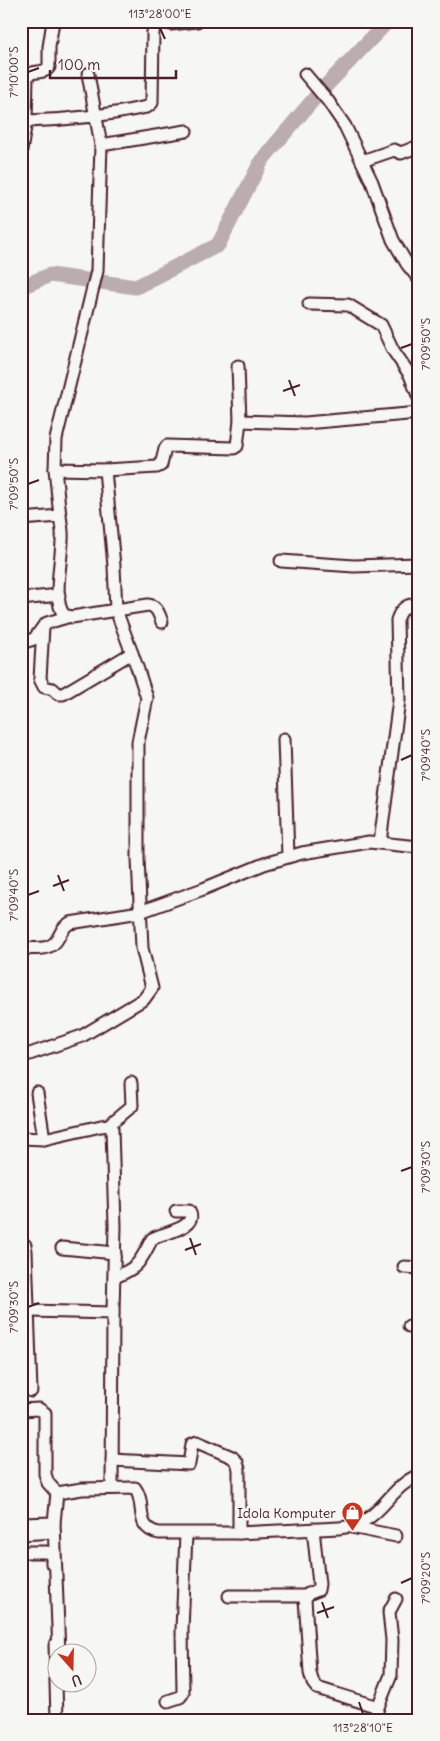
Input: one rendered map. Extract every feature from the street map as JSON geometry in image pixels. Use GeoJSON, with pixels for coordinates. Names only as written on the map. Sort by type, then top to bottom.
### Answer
{"type":"FeatureCollection","features":[{"type":"Feature","properties":{"kind":"street"},"geometry":{"type":"LineString","coordinates":[[21,151],[26,121],[27,76],[32,72],[44,71],[49,67],[53,21]]}},
{"type":"Feature","properties":{"kind":"street"},"geometry":{"type":"LineString","coordinates":[[26,121],[95,117],[147,107],[152,103],[153,32],[157,21],[171,24],[197,21]]}},
{"type":"Feature","properties":{"kind":"street"},"geometry":{"type":"LineString","coordinates":[[67,616],[59,606],[62,541],[55,470],[56,439],[97,270],[101,145],[88,74]]}},
{"type":"Feature","properties":{"kind":"street"},"geometry":{"type":"LineString","coordinates":[[308,78],[328,101],[345,126],[372,182],[393,240],[407,264],[419,279]]}},
{"type":"Feature","properties":{"kind":"street"},"geometry":{"type":"LineString","coordinates":[[101,145],[186,131]]}},
{"type":"Feature","properties":{"kind":"street"},"geometry":{"type":"LineString","coordinates":[[362,161],[394,150],[401,153],[419,146]]}},
{"type":"Feature","properties":{"kind":"street"},"geometry":{"type":"LineString","coordinates":[[308,304],[348,305],[381,325],[392,350],[402,361],[410,375],[419,398]]}},
{"type":"Feature","properties":{"kind":"street"},"geometry":{"type":"LineString","coordinates":[[55,470],[159,467],[167,446],[234,448],[237,446],[240,421],[238,366]]}},
{"type":"Feature","properties":{"kind":"street"},"geometry":{"type":"LineString","coordinates":[[240,421],[305,423],[419,414]]}},
{"type":"Feature","properties":{"kind":"street"},"geometry":{"type":"LineString","coordinates":[[21,1057],[82,1036],[144,999],[152,988],[142,948],[138,858],[138,742],[146,698],[116,610],[105,470]]}},
{"type":"Feature","properties":{"kind":"street"},"geometry":{"type":"LineString","coordinates":[[21,519],[60,516]]}},
{"type":"Feature","properties":{"kind":"street"},"geometry":{"type":"LineString","coordinates":[[280,561],[354,566],[419,564]]}},
{"type":"Feature","properties":{"kind":"street"},"geometry":{"type":"LineString","coordinates":[[21,599],[59,595]]}},
{"type":"Feature","properties":{"kind":"street"},"geometry":{"type":"LineString","coordinates":[[380,842],[399,700],[397,620],[402,608],[408,605],[419,604]]}},
{"type":"Feature","properties":{"kind":"street"},"geometry":{"type":"LineString","coordinates":[[21,642],[34,639],[43,627],[52,621],[67,616],[72,617],[153,605],[162,622]]}},
{"type":"Feature","properties":{"kind":"street"},"geometry":{"type":"LineString","coordinates":[[43,627],[40,679],[44,686],[53,689],[60,695],[132,653]]}},
{"type":"Feature","properties":{"kind":"street"},"geometry":{"type":"LineString","coordinates":[[284,739],[288,856]]}},
{"type":"Feature","properties":{"kind":"street"},"geometry":{"type":"LineString","coordinates":[[21,948],[48,948],[56,941],[64,926],[70,923],[140,912],[288,856],[354,843],[380,842],[419,847]]}},
{"type":"Feature","properties":{"kind":"street"},"geometry":{"type":"LineString","coordinates":[[21,1138],[44,1139],[93,1127],[108,1126],[132,1106],[131,1083]]}},
{"type":"Feature","properties":{"kind":"street"},"geometry":{"type":"LineString","coordinates":[[37,1093],[44,1139]]}},
{"type":"Feature","properties":{"kind":"street"},"geometry":{"type":"LineString","coordinates":[[108,1126],[111,1127],[113,1132],[115,1253],[112,1488]]}},
{"type":"Feature","properties":{"kind":"street"},"geometry":{"type":"LineString","coordinates":[[115,1277],[135,1267],[152,1239],[186,1226],[191,1218],[191,1214],[176,1210]]}},
{"type":"Feature","properties":{"kind":"street"},"geometry":{"type":"LineString","coordinates":[[21,1242],[25,1245],[26,1251],[31,1391]]}},
{"type":"Feature","properties":{"kind":"street"},"geometry":{"type":"LineString","coordinates":[[62,1248],[115,1253]]}},
{"type":"Feature","properties":{"kind":"street"},"geometry":{"type":"LineString","coordinates":[[404,1267],[419,1268]]}},
{"type":"Feature","properties":{"kind":"street"},"geometry":{"type":"LineString","coordinates":[[29,1311],[113,1313]]}},
{"type":"Feature","properties":{"kind":"street"},"geometry":{"type":"LineString","coordinates":[[21,1410],[39,1409],[45,1413],[45,1474],[48,1482],[57,1492],[54,1546],[59,1644]]}},
{"type":"Feature","properties":{"kind":"street"},"geometry":{"type":"LineString","coordinates":[[112,1460],[190,1464],[192,1444],[197,1442],[232,1457],[237,1462],[239,1469],[238,1533]]}},
{"type":"Feature","properties":{"kind":"street"},"geometry":{"type":"LineString","coordinates":[[351,1527],[372,1516],[401,1487],[419,1475]]}},
{"type":"Feature","properties":{"kind":"street"},"geometry":{"type":"LineString","coordinates":[[57,1492],[112,1488],[132,1488],[137,1490],[144,1524],[159,1533],[238,1533],[351,1527],[396,1536]]}},
{"type":"Feature","properties":{"kind":"street"},"geometry":{"type":"LineString","coordinates":[[21,1524],[54,1528]]}},
{"type":"Feature","properties":{"kind":"street"},"geometry":{"type":"LineString","coordinates":[[21,1534],[54,1528]]}},
{"type":"Feature","properties":{"kind":"street"},"geometry":{"type":"LineString","coordinates":[[229,1596],[306,1596],[318,1590],[313,1529]]}},
{"type":"Feature","properties":{"kind":"street"},"geometry":{"type":"LineString","coordinates":[[168,1701],[180,1697],[184,1693],[182,1630],[186,1534]]}},
{"type":"Feature","properties":{"kind":"street"},"geometry":{"type":"LineString","coordinates":[[21,1546],[54,1546]]}},
{"type":"Feature","properties":{"kind":"street"},"geometry":{"type":"LineString","coordinates":[[21,1552],[43,1551],[52,1556],[57,1720]]}},
{"type":"Feature","properties":{"kind":"street"},"geometry":{"type":"LineString","coordinates":[[306,1596],[310,1673],[313,1683],[317,1688],[378,1707]]}},
{"type":"Feature","properties":{"kind":"street"},"geometry":{"type":"LineString","coordinates":[[375,1720],[378,1707],[391,1675],[392,1640],[389,1612],[396,1599]]}},
{"type":"Feature","properties":{"kind":"street"},"geometry":{"type":"LineString","coordinates":[[62,1694],[63,1720]]}},
{"type":"Feature","properties":{"kind":"waterway"},"geometry":{"type":"LineString","coordinates":[[21,287],[50,275],[136,287],[218,245],[262,160],[319,93],[388,21]]}},
{"type":"Feature","properties":{"kind":"place","name":"Idola Komputer"},"geometry":{"type":"Point","coordinates":[352,1532]}}]}
